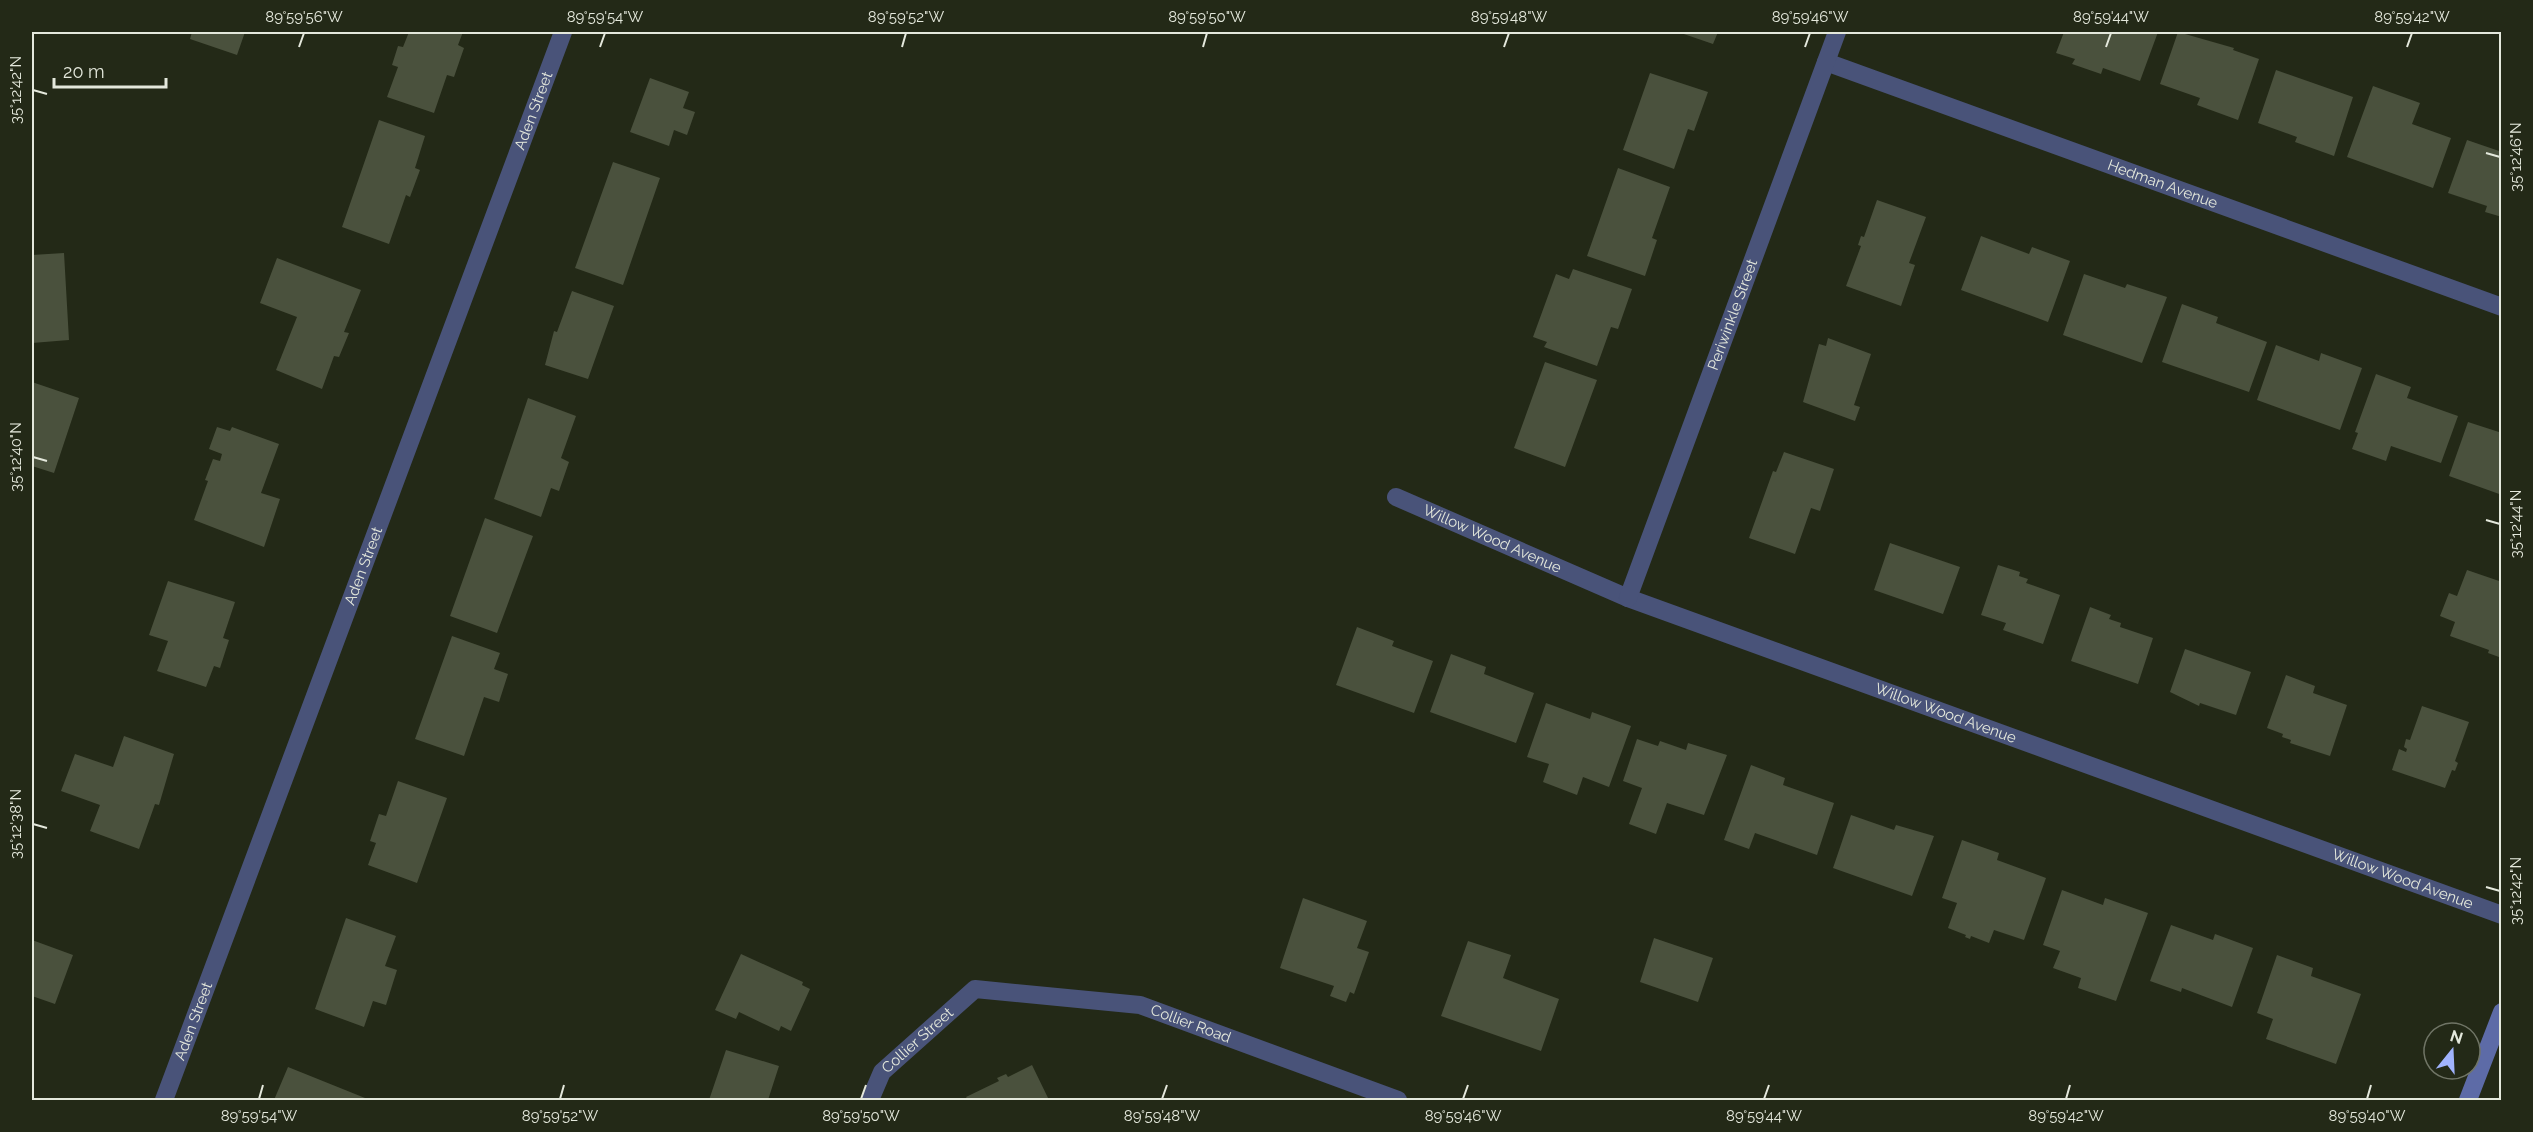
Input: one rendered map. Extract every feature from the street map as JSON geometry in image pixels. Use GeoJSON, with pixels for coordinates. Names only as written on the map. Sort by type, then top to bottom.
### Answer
{"type":"FeatureCollection","features":[{"type":"Feature","properties":{"kind":"main road"},"geometry":{"type":"LineString","coordinates":[[2468,1101],[2502,1012]]}},
{"type":"Feature","properties":{"kind":"street","name":"Aden Street"},"geometry":{"type":"LineString","coordinates":[[164,1101],[563,32]]}},
{"type":"Feature","properties":{"kind":"street","name":"Periwinkle Street"},"geometry":{"type":"LineString","coordinates":[[1628,598],[1837,32]]}},
{"type":"Feature","properties":{"kind":"street","name":"Hedman Avenue"},"geometry":{"type":"LineString","coordinates":[[1826,62],[2502,307]]}},
{"type":"Feature","properties":{"kind":"street","name":"Willow Wood Avenue"},"geometry":{"type":"LineString","coordinates":[[1396,497],[1628,598],[2502,915]]}},
{"type":"Feature","properties":{"kind":"street","name":"Collier Street"},"geometry":{"type":"LineString","coordinates":[[870,1101],[882,1072],[975,989]]}},
{"type":"Feature","properties":{"kind":"street","name":"Collier Road"},"geometry":{"type":"LineString","coordinates":[[975,989],[1140,1005],[1398,1101]]}},
{"type":"Feature","properties":{"kind":"building"},"geometry":{"type":"Polygon","coordinates":[[[192,32],[245,32],[237,55],[190,39],[192,32]]]}},
{"type":"Feature","properties":{"kind":"building"},"geometry":{"type":"Polygon","coordinates":[[[409,32],[463,32],[458,45],[464,48],[454,77],[447,75],[434,113],[387,97],[398,67],[392,65],[398,46],[403,47],[409,32]]]}},
{"type":"Feature","properties":{"kind":"building"},"geometry":{"type":"Polygon","coordinates":[[[1678,32],[1718,32],[1713,44],[1678,32]]]}},
{"type":"Feature","properties":{"kind":"building"},"geometry":{"type":"Polygon","coordinates":[[[2064,32],[2158,32],[2140,81],[2103,68],[2101,74],[2072,64],[2075,59],[2056,53],[2064,32]]]}},
{"type":"Feature","properties":{"kind":"building"},"geometry":{"type":"Polygon","coordinates":[[[2178,32],[2234,48],[2233,50],[2259,59],[2238,120],[2197,105],[2200,98],[2160,84],[2178,32]]]}},
{"type":"Feature","properties":{"kind":"building"},"geometry":{"type":"Polygon","coordinates":[[[2276,70],[2353,97],[2334,156],[2295,142],[2297,137],[2258,123],[2276,70]]]}},
{"type":"Feature","properties":{"kind":"building"},"geometry":{"type":"Polygon","coordinates":[[[1650,73],[1708,92],[1694,131],[1688,129],[1674,169],[1623,150],[1650,73]]]}},
{"type":"Feature","properties":{"kind":"building"},"geometry":{"type":"Polygon","coordinates":[[[650,78],[689,92],[683,108],[695,112],[687,135],[674,130],[669,146],[630,132],[650,78]]]}},
{"type":"Feature","properties":{"kind":"building"},"geometry":{"type":"Polygon","coordinates":[[[2373,86],[2420,103],[2412,124],[2451,138],[2433,188],[2347,157],[2373,86]]]}},
{"type":"Feature","properties":{"kind":"building"},"geometry":{"type":"Polygon","coordinates":[[[379,120],[425,136],[415,168],[420,170],[410,197],[406,195],[389,244],[342,227],[379,120]]]}},
{"type":"Feature","properties":{"kind":"building"},"geometry":{"type":"Polygon","coordinates":[[[2467,140],[2502,152],[2502,217],[2485,212],[2487,206],[2448,193],[2467,140]]]}},
{"type":"Feature","properties":{"kind":"building"},"geometry":{"type":"Polygon","coordinates":[[[613,162],[660,178],[623,285],[575,268],[613,162]]]}},
{"type":"Feature","properties":{"kind":"building"},"geometry":{"type":"Polygon","coordinates":[[[1618,168],[1670,187],[1652,238],[1657,240],[1645,276],[1587,256],[1618,168]]]}},
{"type":"Feature","properties":{"kind":"building"},"geometry":{"type":"Polygon","coordinates":[[[1877,200],[1926,217],[1909,263],[1915,265],[1901,306],[1846,286],[1861,246],[1858,245],[1861,236],[1864,237],[1877,200]]]}},
{"type":"Feature","properties":{"kind":"building"},"geometry":{"type":"Polygon","coordinates":[[[1981,236],[2029,254],[2032,247],[2070,261],[2048,322],[1961,290],[1981,236]]]}},
{"type":"Feature","properties":{"kind":"building"},"geometry":{"type":"Polygon","coordinates":[[[64,253],[69,340],[32,343],[32,255],[64,253]]]}},
{"type":"Feature","properties":{"kind":"building"},"geometry":{"type":"Polygon","coordinates":[[[277,258],[361,290],[344,332],[349,333],[339,357],[334,356],[322,389],[276,370],[297,317],[260,303],[277,258]]]}},
{"type":"Feature","properties":{"kind":"building"},"geometry":{"type":"Polygon","coordinates":[[[1573,269],[1632,289],[1618,329],[1611,327],[1597,366],[1544,347],[1547,342],[1533,337],[1556,274],[1569,279],[1573,269]]]}},
{"type":"Feature","properties":{"kind":"building"},"geometry":{"type":"Polygon","coordinates":[[[2084,274],[2125,288],[2127,284],[2167,297],[2142,363],[2063,335],[2084,274]]]}},
{"type":"Feature","properties":{"kind":"building"},"geometry":{"type":"Polygon","coordinates":[[[572,291],[614,306],[588,379],[545,365],[554,331],[557,332],[572,291]]]}},
{"type":"Feature","properties":{"kind":"building"},"geometry":{"type":"Polygon","coordinates":[[[2182,304],[2218,317],[2216,323],[2267,342],[2249,392],[2162,362],[2182,304]]]}},
{"type":"Feature","properties":{"kind":"building"},"geometry":{"type":"Polygon","coordinates":[[[1828,338],[1871,354],[1854,405],[1860,407],[1855,421],[1803,402],[1819,344],[1826,346],[1828,338]]]}},
{"type":"Feature","properties":{"kind":"building"},"geometry":{"type":"Polygon","coordinates":[[[2276,345],[2319,361],[2321,353],[2362,368],[2340,430],[2257,400],[2276,345]]]}},
{"type":"Feature","properties":{"kind":"building"},"geometry":{"type":"Polygon","coordinates":[[[1545,362],[1597,380],[1565,467],[1514,448],[1545,362]]]}},
{"type":"Feature","properties":{"kind":"building"},"geometry":{"type":"Polygon","coordinates":[[[2376,374],[2411,387],[2407,398],[2458,416],[2441,463],[2391,446],[2386,461],[2352,449],[2358,433],[2355,432],[2376,374]]]}},
{"type":"Feature","properties":{"kind":"building"},"geometry":{"type":"Polygon","coordinates":[[[32,382],[79,398],[54,473],[32,466],[32,382]]]}},
{"type":"Feature","properties":{"kind":"building"},"geometry":{"type":"Polygon","coordinates":[[[528,398],[576,416],[561,458],[569,462],[559,491],[551,488],[541,517],[494,499],[528,398]]]}},
{"type":"Feature","properties":{"kind":"building"},"geometry":{"type":"Polygon","coordinates":[[[2468,422],[2502,433],[2502,495],[2449,476],[2468,422]]]}},
{"type":"Feature","properties":{"kind":"building"},"geometry":{"type":"Polygon","coordinates":[[[217,427],[230,431],[232,427],[279,444],[261,493],[280,499],[264,547],[194,520],[213,459],[220,461],[222,454],[209,449],[217,427]]]}},
{"type":"Feature","properties":{"kind":"building"},"geometry":{"type":"Polygon","coordinates":[[[1784,452],[1834,469],[1820,511],[1811,508],[1795,554],[1749,538],[1773,471],[1776,472],[1784,452]]]}},
{"type":"Feature","properties":{"kind":"building"},"geometry":{"type":"Polygon","coordinates":[[[485,518],[533,536],[497,633],[450,616],[485,518]]]}},
{"type":"Feature","properties":{"kind":"building"},"geometry":{"type":"Polygon","coordinates":[[[1890,543],[1960,567],[1943,614],[1874,590],[1890,543]]]}},
{"type":"Feature","properties":{"kind":"building"},"geometry":{"type":"Polygon","coordinates":[[[1998,565],[2020,572],[2019,576],[2028,579],[2026,583],[2060,595],[2043,644],[2003,630],[2006,623],[1981,615],[1998,565]]]}},
{"type":"Feature","properties":{"kind":"building"},"geometry":{"type":"Polygon","coordinates":[[[2467,570],[2502,582],[2502,649],[2499,657],[2488,653],[2489,650],[2450,636],[2455,622],[2440,616],[2449,593],[2457,596],[2467,570]]]}},
{"type":"Feature","properties":{"kind":"building"},"geometry":{"type":"Polygon","coordinates":[[[168,581],[235,602],[223,638],[229,640],[220,668],[214,666],[206,687],[157,671],[168,641],[149,635],[168,581]]]}},
{"type":"Feature","properties":{"kind":"building"},"geometry":{"type":"Polygon","coordinates":[[[2090,607],[2111,615],[2109,619],[2121,623],[2120,627],[2153,638],[2138,684],[2071,661],[2090,607]]]}},
{"type":"Feature","properties":{"kind":"building"},"geometry":{"type":"Polygon","coordinates":[[[1357,627],[1394,641],[1392,646],[1433,661],[1414,713],[1336,685],[1357,627]]]}},
{"type":"Feature","properties":{"kind":"building"},"geometry":{"type":"Polygon","coordinates":[[[452,636],[500,653],[494,669],[508,674],[499,702],[484,697],[464,756],[415,739],[452,636]]]}},
{"type":"Feature","properties":{"kind":"building"},"geometry":{"type":"Polygon","coordinates":[[[2185,649],[2251,672],[2236,715],[2200,703],[2199,706],[2170,692],[2185,649]]]}},
{"type":"Feature","properties":{"kind":"building"},"geometry":{"type":"Polygon","coordinates":[[[1451,654],[1486,667],[1484,674],[1534,693],[1516,743],[1430,712],[1451,654]]]}},
{"type":"Feature","properties":{"kind":"building"},"geometry":{"type":"Polygon","coordinates":[[[2286,675],[2315,686],[2313,693],[2347,705],[2330,756],[2290,743],[2291,740],[2282,737],[2283,734],[2267,728],[2286,675]]]}},
{"type":"Feature","properties":{"kind":"building"},"geometry":{"type":"Polygon","coordinates":[[[1546,703],[1590,719],[1592,712],[1631,726],[1609,787],[1583,777],[1577,795],[1543,782],[1549,764],[1527,757],[1546,703]]]}},
{"type":"Feature","properties":{"kind":"building"},"geometry":{"type":"Polygon","coordinates":[[[2422,706],[2469,722],[2455,761],[2458,763],[2455,771],[2452,770],[2445,788],[2392,770],[2399,749],[2406,752],[2407,749],[2404,747],[2406,739],[2410,740],[2422,706]]]}},
{"type":"Feature","properties":{"kind":"building"},"geometry":{"type":"Polygon","coordinates":[[[124,736],[174,754],[159,805],[155,804],[139,849],[90,831],[100,805],[61,791],[75,754],[113,767],[124,736]]]}},
{"type":"Feature","properties":{"kind":"building"},"geometry":{"type":"Polygon","coordinates":[[[1637,739],[1658,746],[1660,741],[1686,750],[1688,743],[1727,755],[1704,815],[1667,803],[1656,834],[1629,824],[1642,788],[1623,781],[1637,739]]]}},
{"type":"Feature","properties":{"kind":"building"},"geometry":{"type":"Polygon","coordinates":[[[1751,765],[1785,778],[1783,785],[1834,803],[1817,855],[1755,833],[1749,849],[1724,840],[1751,765]]]}},
{"type":"Feature","properties":{"kind":"building"},"geometry":{"type":"Polygon","coordinates":[[[398,781],[447,798],[417,883],[368,865],[376,843],[370,841],[379,814],[386,816],[398,781]]]}},
{"type":"Feature","properties":{"kind":"building"},"geometry":{"type":"Polygon","coordinates":[[[1851,815],[1894,830],[1896,825],[1934,836],[1912,896],[1833,868],[1851,815]]]}},
{"type":"Feature","properties":{"kind":"building"},"geometry":{"type":"Polygon","coordinates":[[[1962,840],[1999,853],[1997,860],[2046,878],[2024,940],[1994,930],[1989,943],[1971,936],[1970,939],[1948,928],[1957,903],[1942,898],[1962,840]]]}},
{"type":"Feature","properties":{"kind":"building"},"geometry":{"type":"Polygon","coordinates":[[[2062,890],[2103,905],[2105,898],[2148,913],[2116,1001],[2078,988],[2081,978],[2053,968],[2060,951],[2043,945],[2062,890]]]}},
{"type":"Feature","properties":{"kind":"building"},"geometry":{"type":"Polygon","coordinates":[[[1303,898],[1367,921],[1357,948],[1369,952],[1354,994],[1350,992],[1346,1002],[1330,996],[1334,986],[1280,968],[1303,898]]]}},
{"type":"Feature","properties":{"kind":"building"},"geometry":{"type":"Polygon","coordinates":[[[346,918],[396,936],[385,966],[397,970],[386,1005],[373,1001],[364,1027],[315,1009],[346,918]]]}},
{"type":"Feature","properties":{"kind":"building"},"geometry":{"type":"Polygon","coordinates":[[[2171,925],[2213,940],[2215,934],[2253,948],[2232,1007],[2182,988],[2181,992],[2150,981],[2171,925]]]}},
{"type":"Feature","properties":{"kind":"building"},"geometry":{"type":"Polygon","coordinates":[[[1654,938],[1713,958],[1698,1002],[1640,982],[1654,938]]]}},
{"type":"Feature","properties":{"kind":"building"},"geometry":{"type":"Polygon","coordinates":[[[32,940],[73,955],[55,1004],[32,996],[32,940]]]}},
{"type":"Feature","properties":{"kind":"building"},"geometry":{"type":"Polygon","coordinates":[[[1468,941],[1511,955],[1503,978],[1559,999],[1541,1051],[1441,1016],[1468,941]]]}},
{"type":"Feature","properties":{"kind":"building"},"geometry":{"type":"Polygon","coordinates":[[[741,954],[803,982],[802,985],[810,989],[791,1031],[781,1026],[779,1031],[739,1012],[736,1019],[715,1010],[741,954]]]}},
{"type":"Feature","properties":{"kind":"building"},"geometry":{"type":"Polygon","coordinates":[[[2277,955],[2313,968],[2311,976],[2361,994],[2336,1064],[2266,1039],[2273,1019],[2257,1013],[2277,955]]]}},
{"type":"Feature","properties":{"kind":"building"},"geometry":{"type":"Polygon","coordinates":[[[726,1050],[779,1066],[768,1100],[709,1100],[726,1050]]]}},
{"type":"Feature","properties":{"kind":"building"},"geometry":{"type":"Polygon","coordinates":[[[1032,1065],[1049,1100],[968,1100],[966,1097],[999,1081],[997,1078],[1006,1074],[1008,1077],[1032,1065]]]}},
{"type":"Feature","properties":{"kind":"building"},"geometry":{"type":"Polygon","coordinates":[[[288,1067],[370,1100],[274,1100],[288,1067]]]}}]}
